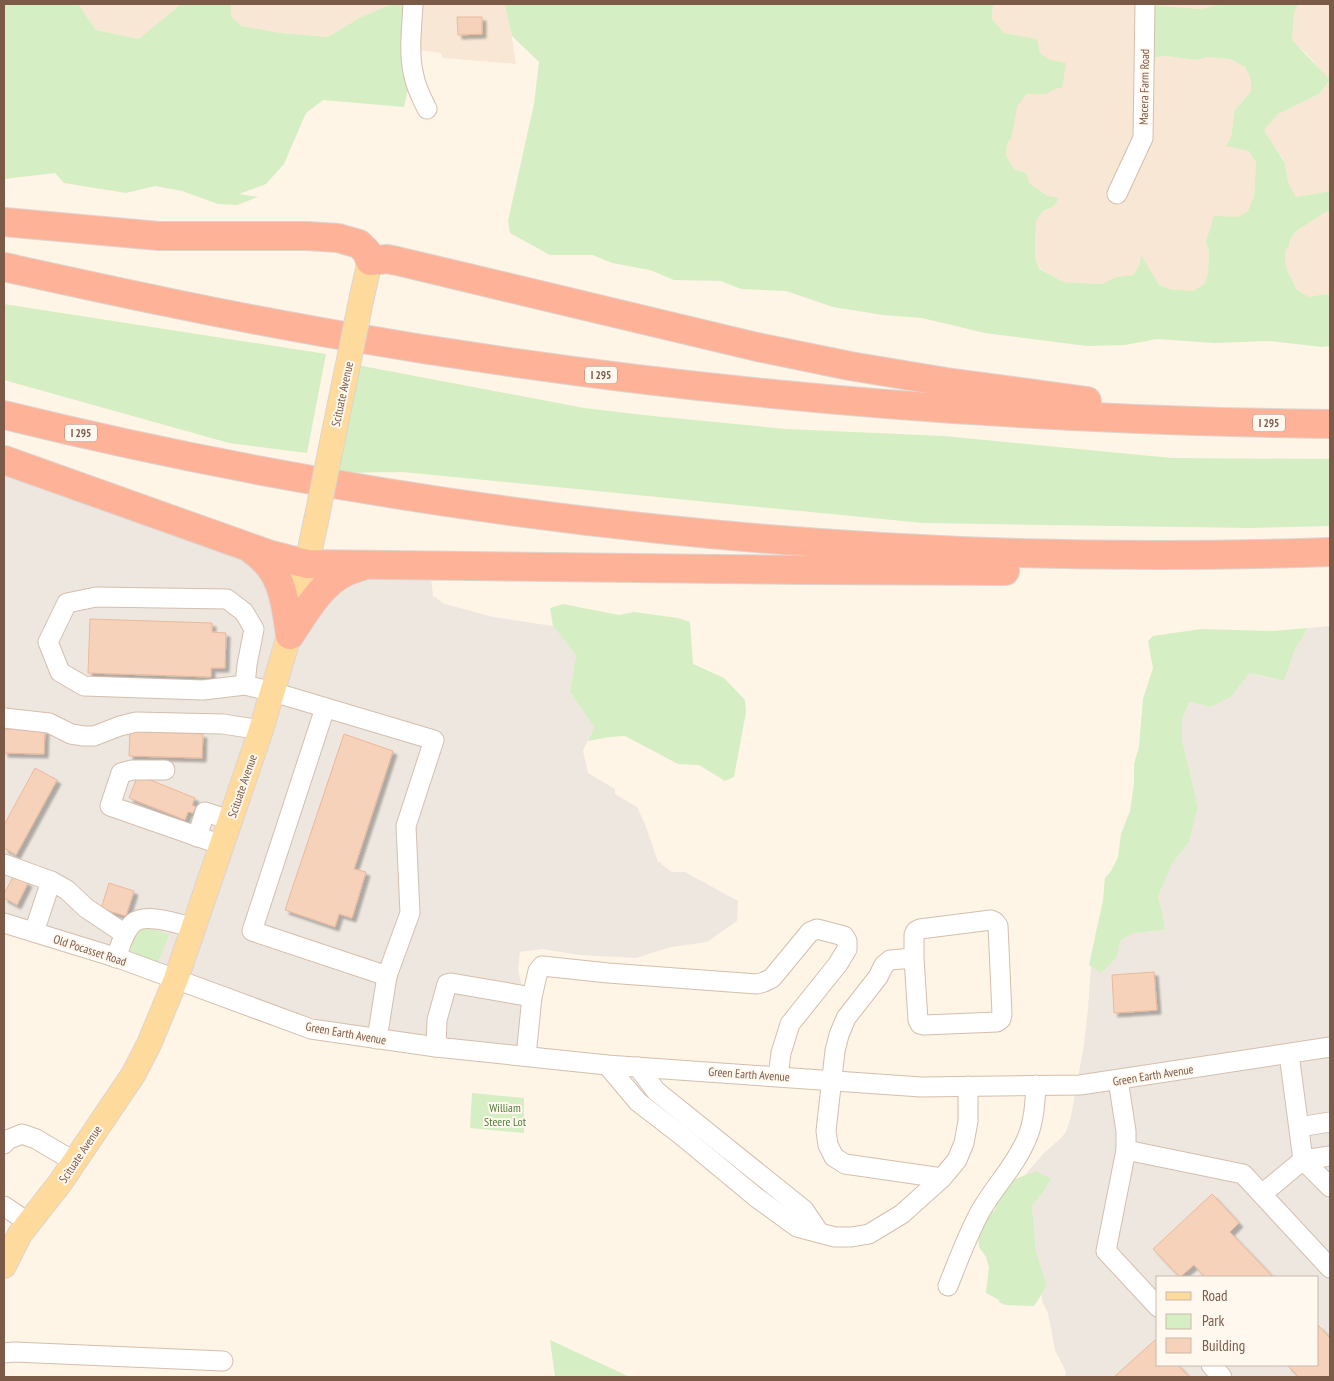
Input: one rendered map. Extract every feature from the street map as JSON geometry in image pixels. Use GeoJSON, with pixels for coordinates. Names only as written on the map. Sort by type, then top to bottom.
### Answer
{"type":"FeatureCollection","features":[{"type":"Feature","properties":{"kind":"highway"},"geometry":{"type":"LineString","coordinates":[[4,222],[159,236],[329,237],[358,244],[367,252],[370,261],[388,259],[748,345],[936,381],[1130,407],[1207,422]]}},
{"type":"Feature","properties":{"kind":"highway","name":"I 295"},"geometry":{"type":"LineString","coordinates":[[4,268],[188,307],[332,334],[477,357],[749,392],[914,407],[1060,416],[1207,422],[1330,424]]}},
{"type":"Feature","properties":{"kind":"highway","name":"I 295"},"geometry":{"type":"LineString","coordinates":[[4,415],[168,452],[329,483],[530,513],[673,530],[827,543],[970,552],[1116,555],[1330,552]]}},
{"type":"Feature","properties":{"kind":"highway"},"geometry":{"type":"LineString","coordinates":[[4,460],[277,557],[307,564],[807,570],[1055,570],[1179,566],[1260,554]]}},
{"type":"Feature","properties":{"kind":"highway"},"geometry":{"type":"LineString","coordinates":[[235,542],[260,556],[274,572],[281,589],[290,635]]}},
{"type":"Feature","properties":{"kind":"highway"},"geometry":{"type":"LineString","coordinates":[[290,635],[317,596],[330,582],[342,573],[350,570],[374,566]]}},
{"type":"Feature","properties":{"kind":"main road","name":"Scituate Avenue"},"geometry":{"type":"LineString","coordinates":[[4,1266],[20,1234],[60,1183],[133,1075],[149,1044],[176,979],[274,692],[290,635],[307,564],[370,261]]}},
{"type":"Feature","properties":{"kind":"street"},"geometry":{"type":"LineString","coordinates":[[413,4],[411,59],[414,76],[427,109]]}},
{"type":"Feature","properties":{"kind":"street","name":"Macera Farm Road"},"geometry":{"type":"LineString","coordinates":[[1117,194],[1143,138],[1145,4]]}},
{"type":"Feature","properties":{"kind":"street"},"geometry":{"type":"LineString","coordinates":[[245,685],[254,629],[244,612],[227,600],[96,597],[67,604],[48,642],[60,672],[84,686],[204,690],[245,685],[434,740],[406,826],[410,913],[387,976],[377,1039]]}},
{"type":"Feature","properties":{"kind":"street"},"geometry":{"type":"LineString","coordinates":[[325,708],[252,931],[387,976]]}},
{"type":"Feature","properties":{"kind":"street"},"geometry":{"type":"LineString","coordinates":[[4,718],[49,723],[71,734],[84,736],[94,736],[136,722],[223,724],[261,730]]}},
{"type":"Feature","properties":{"kind":"street"},"geometry":{"type":"LineString","coordinates":[[165,770],[132,770],[121,773],[110,806],[222,845]]}},
{"type":"Feature","properties":{"kind":"street"},"geometry":{"type":"LineString","coordinates":[[197,837],[205,812],[230,820]]}},
{"type":"Feature","properties":{"kind":"street"},"geometry":{"type":"LineString","coordinates":[[4,864],[51,881],[67,890],[86,908],[125,934]]}},
{"type":"Feature","properties":{"kind":"street"},"geometry":{"type":"LineString","coordinates":[[34,932],[51,881]]}},
{"type":"Feature","properties":{"kind":"street"},"geometry":{"type":"LineString","coordinates":[[116,958],[125,934],[132,924],[138,920],[162,919],[194,928]]}},
{"type":"Feature","properties":{"kind":"street"},"geometry":{"type":"LineString","coordinates":[[991,920],[995,922],[998,926],[1001,1019],[997,1022],[920,1024],[918,1020],[914,958],[914,935],[916,930],[991,920]]}},
{"type":"Feature","properties":{"kind":"street","name":"Old Pocasset Road"},"geometry":{"type":"LineString","coordinates":[[4,923],[176,979]]}},
{"type":"Feature","properties":{"kind":"street"},"geometry":{"type":"LineString","coordinates":[[526,1056],[532,997],[538,971],[542,966],[757,984],[772,978],[810,932],[817,929],[844,936],[848,949],[790,1024],[781,1053],[778,1076]]}},
{"type":"Feature","properties":{"kind":"street"},"geometry":{"type":"LineString","coordinates":[[914,958],[890,960],[884,965],[878,977],[846,1018],[835,1051],[826,1131],[828,1145],[834,1157],[845,1164],[942,1178]]}},
{"type":"Feature","properties":{"kind":"street","name":"Green Earth Avenue"},"geometry":{"type":"LineString","coordinates":[[176,979],[311,1029],[377,1039],[436,1047],[638,1067],[921,1087],[1080,1085],[1330,1047]]}},
{"type":"Feature","properties":{"kind":"street"},"geometry":{"type":"LineString","coordinates":[[436,1047],[437,1020],[447,984],[451,983],[532,997]]}},
{"type":"Feature","properties":{"kind":"street"},"geometry":{"type":"LineString","coordinates":[[1289,1054],[1303,1160],[1330,1187]]}},
{"type":"Feature","properties":{"kind":"street"},"geometry":{"type":"LineString","coordinates":[[607,1064],[638,1102],[757,1198],[797,1227],[836,1237],[869,1234],[902,1214],[942,1178],[957,1160],[964,1143],[968,1121],[968,1086]]}},
{"type":"Feature","properties":{"kind":"street"},"geometry":{"type":"LineString","coordinates":[[638,1067],[656,1091],[804,1210],[819,1232]]}},
{"type":"Feature","properties":{"kind":"street"},"geometry":{"type":"LineString","coordinates":[[1118,1080],[1126,1131],[1126,1150],[1106,1251],[1156,1305]]}},
{"type":"Feature","properties":{"kind":"street"},"geometry":{"type":"LineString","coordinates":[[948,1286],[979,1213],[1021,1152],[1028,1137],[1034,1113],[1036,1086]]}},
{"type":"Feature","properties":{"kind":"street"},"geometry":{"type":"LineString","coordinates":[[1299,1127],[1330,1122]]}},
{"type":"Feature","properties":{"kind":"street"},"geometry":{"type":"LineString","coordinates":[[4,1144],[7,1140],[22,1134],[36,1139],[74,1162]]}},
{"type":"Feature","properties":{"kind":"street"},"geometry":{"type":"LineString","coordinates":[[1126,1150],[1243,1174],[1330,1268]]}},
{"type":"Feature","properties":{"kind":"street"},"geometry":{"type":"LineString","coordinates":[[1262,1194],[1303,1160],[1330,1156]]}},
{"type":"Feature","properties":{"kind":"street"},"geometry":{"type":"LineString","coordinates":[[4,1206],[29,1223]]}},
{"type":"Feature","properties":{"kind":"street"},"geometry":{"type":"LineString","coordinates":[[4,1353],[24,1352],[223,1361]]}},
{"type":"Feature","properties":{"kind":"street"},"geometry":{"type":"LineString","coordinates":[[1212,1366],[1222,1377]]}},
{"type":"Feature","properties":{"kind":"shaded area"},"geometry":{"type":"Polygon","coordinates":[[[78,4],[181,4],[139,39],[96,30],[78,4]]]}},
{"type":"Feature","properties":{"kind":"shaded area"},"geometry":{"type":"Polygon","coordinates":[[[231,4],[392,4],[359,18],[328,37],[281,33],[241,26],[231,16],[231,4]]]}},
{"type":"Feature","properties":{"kind":"shaded area"},"geometry":{"type":"Polygon","coordinates":[[[415,4],[505,4],[516,64],[443,58],[441,53],[413,49],[415,4]]]}},
{"type":"Feature","properties":{"kind":"shaded area"},"geometry":{"type":"Polygon","coordinates":[[[993,4],[1221,4],[1201,9],[1146,5],[1144,58],[1165,56],[1198,60],[1206,57],[1230,59],[1245,67],[1251,80],[1251,91],[1235,110],[1231,137],[1226,145],[1249,151],[1256,162],[1254,196],[1248,211],[1206,242],[1209,252],[1208,274],[1204,284],[1193,291],[1169,289],[1159,285],[1141,256],[1139,266],[1133,275],[1116,277],[1102,284],[1063,282],[1041,269],[1035,259],[1036,221],[1043,211],[1053,207],[1048,196],[1030,184],[1026,173],[1014,169],[1006,156],[1007,144],[1012,136],[1016,106],[1027,94],[1046,94],[1057,88],[1050,60],[1040,53],[1037,39],[1004,33],[992,19],[993,4]]]}},
{"type":"Feature","properties":{"kind":"shaded area"},"geometry":{"type":"Polygon","coordinates":[[[1298,4],[1330,4],[1330,81],[1292,40],[1294,13],[1298,4]]]}},
{"type":"Feature","properties":{"kind":"shaded area"},"geometry":{"type":"Polygon","coordinates":[[[1330,81],[1330,191],[1296,197],[1288,182],[1285,162],[1264,130],[1278,114],[1319,94],[1330,81]]]}},
{"type":"Feature","properties":{"kind":"shaded area"},"geometry":{"type":"Polygon","coordinates":[[[1330,209],[1330,295],[1309,297],[1297,290],[1286,268],[1285,251],[1295,232],[1330,209]]]}},
{"type":"Feature","properties":{"kind":"shaded area"},"geometry":{"type":"Polygon","coordinates":[[[4,461],[306,566],[430,568],[433,596],[445,604],[493,617],[553,626],[576,655],[570,692],[594,727],[583,751],[588,773],[615,789],[615,794],[637,807],[658,862],[662,863],[672,872],[685,872],[738,901],[737,921],[707,942],[671,947],[636,958],[580,955],[542,949],[520,952],[518,970],[522,986],[522,1053],[329,1023],[4,922],[4,461]]]}},
{"type":"Feature","properties":{"kind":"shaded area"},"geometry":{"type":"Polygon","coordinates":[[[1330,626],[1330,1377],[1065,1377],[1066,1372],[1055,1350],[1048,1313],[1042,1301],[1042,1294],[1047,1286],[1036,1251],[1032,1206],[1043,1192],[1025,1175],[1066,1132],[1071,1116],[1084,1045],[1091,966],[1101,973],[1116,957],[1120,941],[1134,933],[1165,930],[1158,897],[1172,864],[1189,842],[1198,807],[1182,740],[1182,719],[1191,702],[1211,707],[1231,697],[1250,673],[1284,681],[1295,649],[1308,628],[1330,626]]]}},
{"type":"Feature","properties":{"kind":"green space"},"geometry":{"type":"Polygon","coordinates":[[[4,4],[78,4],[96,30],[139,39],[181,4],[231,4],[231,16],[241,26],[281,33],[328,37],[359,18],[392,4],[415,4],[411,69],[404,107],[323,100],[306,113],[284,164],[266,184],[239,194],[258,197],[237,205],[218,204],[182,191],[155,186],[126,193],[64,183],[55,173],[4,179],[4,4]]]}},
{"type":"Feature","properties":{"kind":"green space"},"geometry":{"type":"Polygon","coordinates":[[[505,4],[993,4],[992,19],[1004,33],[1037,39],[1040,53],[1050,60],[1066,63],[1062,88],[1057,88],[1046,94],[1027,94],[1017,106],[1012,136],[1007,144],[1006,156],[1014,169],[1026,173],[1030,184],[1048,196],[1059,198],[1053,207],[1043,211],[1036,221],[1035,259],[1040,269],[1063,282],[1102,284],[1116,277],[1133,275],[1139,266],[1141,255],[1159,285],[1169,289],[1193,291],[1204,284],[1208,274],[1209,252],[1206,242],[1214,216],[1238,217],[1248,211],[1254,196],[1256,162],[1249,151],[1226,146],[1231,137],[1235,110],[1251,91],[1251,80],[1245,67],[1230,59],[1206,57],[1198,60],[1165,56],[1144,59],[1146,5],[1201,9],[1221,4],[1298,4],[1294,13],[1292,40],[1330,80],[1319,94],[1278,114],[1264,130],[1285,163],[1288,182],[1296,197],[1330,191],[1330,209],[1295,232],[1285,251],[1286,268],[1297,290],[1309,297],[1330,295],[1330,346],[1322,347],[1269,341],[1214,343],[1157,339],[1125,345],[1087,346],[985,333],[922,318],[883,315],[833,307],[786,291],[741,289],[721,281],[674,280],[650,270],[612,263],[593,255],[550,255],[510,233],[508,221],[534,104],[539,62],[512,36],[505,4]]]}},
{"type":"Feature","properties":{"kind":"green space"},"geometry":{"type":"Polygon","coordinates":[[[4,304],[326,354],[307,453],[229,443],[4,380],[4,304]]]}},
{"type":"Feature","properties":{"kind":"green space"},"geometry":{"type":"Polygon","coordinates":[[[352,364],[584,408],[786,429],[944,436],[1172,458],[1330,459],[1330,526],[1251,528],[923,523],[403,472],[328,473],[352,364]]]}},
{"type":"Feature","properties":{"kind":"green space"},"geometry":{"type":"Polygon","coordinates":[[[563,604],[619,615],[634,612],[678,618],[690,622],[693,664],[724,678],[745,700],[746,712],[734,777],[725,781],[699,765],[678,764],[625,736],[588,741],[594,727],[570,692],[576,655],[553,626],[550,608],[563,604]]]}},
{"type":"Feature","properties":{"kind":"green space"},"geometry":{"type":"Polygon","coordinates":[[[1308,628],[1295,649],[1284,681],[1250,673],[1231,697],[1211,707],[1190,702],[1182,719],[1182,740],[1198,807],[1189,842],[1172,864],[1158,897],[1165,930],[1134,933],[1120,941],[1117,957],[1101,973],[1089,965],[1103,900],[1105,878],[1118,857],[1121,834],[1130,811],[1134,783],[1134,764],[1139,747],[1143,699],[1153,668],[1148,641],[1153,636],[1201,629],[1273,631],[1308,628]]]}},
{"type":"Feature","properties":{"kind":"green space"},"geometry":{"type":"Polygon","coordinates":[[[143,928],[169,935],[158,962],[151,964],[132,955],[131,947],[133,940],[143,928]]]}},
{"type":"Feature","properties":{"kind":"green space","name":"William Steere Lot"},"geometry":{"type":"Polygon","coordinates":[[[472,1093],[524,1098],[524,1133],[470,1128],[472,1093]]]}},
{"type":"Feature","properties":{"kind":"green space"},"geometry":{"type":"Polygon","coordinates":[[[1037,1171],[1051,1179],[1032,1206],[1036,1251],[1047,1286],[1034,1306],[1005,1305],[986,1293],[989,1267],[986,1257],[979,1247],[978,1234],[986,1216],[995,1210],[1002,1189],[1015,1179],[1037,1171]]]}},
{"type":"Feature","properties":{"kind":"green space"},"geometry":{"type":"Polygon","coordinates":[[[550,1340],[630,1377],[555,1377],[550,1340]]]}},
{"type":"Feature","properties":{"kind":"building"},"geometry":{"type":"Polygon","coordinates":[[[457,17],[482,17],[482,34],[458,35],[457,17]]]}},
{"type":"Feature","properties":{"kind":"building"},"geometry":{"type":"Polygon","coordinates":[[[90,619],[212,623],[212,632],[226,633],[225,668],[211,668],[211,677],[88,673],[90,619]]]}},
{"type":"Feature","properties":{"kind":"building"},"geometry":{"type":"Polygon","coordinates":[[[4,729],[45,730],[44,754],[4,753],[4,729]]]}},
{"type":"Feature","properties":{"kind":"building"},"geometry":{"type":"Polygon","coordinates":[[[130,731],[203,734],[202,758],[129,756],[130,731]]]}},
{"type":"Feature","properties":{"kind":"building"},"geometry":{"type":"Polygon","coordinates":[[[344,734],[393,751],[354,869],[366,872],[352,918],[339,914],[335,927],[285,910],[344,734]]]}},
{"type":"Feature","properties":{"kind":"building"},"geometry":{"type":"Polygon","coordinates":[[[35,768],[57,780],[16,855],[4,848],[4,825],[35,768]]]}},
{"type":"Feature","properties":{"kind":"building"},"geometry":{"type":"Polygon","coordinates":[[[138,775],[195,798],[192,805],[196,807],[193,813],[188,812],[185,820],[129,798],[138,775]]]}},
{"type":"Feature","properties":{"kind":"building"},"geometry":{"type":"Polygon","coordinates":[[[14,875],[28,883],[17,905],[4,898],[4,894],[14,875]]]}},
{"type":"Feature","properties":{"kind":"building"},"geometry":{"type":"Polygon","coordinates":[[[109,883],[134,891],[126,916],[101,909],[109,883]]]}},
{"type":"Feature","properties":{"kind":"building"},"geometry":{"type":"Polygon","coordinates":[[[1154,972],[1157,1010],[1114,1013],[1112,975],[1154,972]]]}},
{"type":"Feature","properties":{"kind":"building"},"geometry":{"type":"Polygon","coordinates":[[[1212,1194],[1239,1223],[1230,1232],[1272,1276],[1204,1276],[1194,1265],[1179,1276],[1153,1249],[1212,1194]]]}},
{"type":"Feature","properties":{"kind":"building"},"geometry":{"type":"Polygon","coordinates":[[[1319,1326],[1330,1338],[1330,1377],[1299,1377],[1288,1366],[1319,1366],[1319,1326]]]}},
{"type":"Feature","properties":{"kind":"building"},"geometry":{"type":"Polygon","coordinates":[[[1155,1340],[1156,1366],[1179,1366],[1188,1376],[1187,1377],[1114,1377],[1155,1340]]]}}]}
